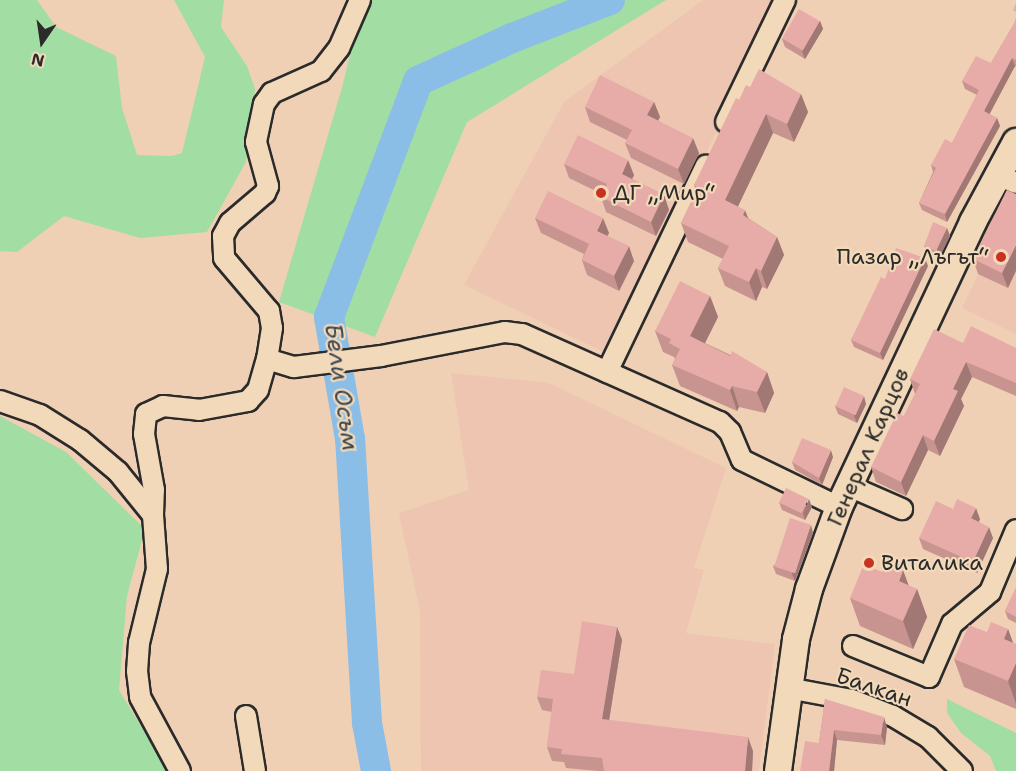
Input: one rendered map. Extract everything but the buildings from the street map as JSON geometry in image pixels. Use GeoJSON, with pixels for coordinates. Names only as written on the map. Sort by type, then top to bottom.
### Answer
{"type":"FeatureCollection","features":[{"type":"Feature","properties":{"kind":"main road","name":"Генерал Карцов"},"geometry":{"type":"LineString","coordinates":[[778,771],[788,688],[808,589],[844,497],[1007,179],[1016,142]]}},
{"type":"Feature","properties":{"kind":"street"},"geometry":{"type":"LineString","coordinates":[[180,771],[140,697],[138,679],[139,643],[157,569],[153,515],[154,490],[144,434],[146,414],[163,406],[199,410],[248,402],[258,390],[267,359],[272,328],[269,311],[224,258],[224,236],[230,223],[265,193],[268,186],[256,142],[264,104],[272,93],[321,71],[339,48],[360,0]]}},
{"type":"Feature","properties":{"kind":"street"},"geometry":{"type":"LineString","coordinates":[[607,372],[785,0]]}},
{"type":"Feature","properties":{"kind":"street"},"geometry":{"type":"LineString","coordinates":[[267,359],[294,367],[505,332],[522,334],[720,422],[730,432],[742,460],[844,497],[902,509]]}},
{"type":"Feature","properties":{"kind":"street"},"geometry":{"type":"LineString","coordinates":[[0,401],[40,416],[80,440],[118,472],[153,515]]}},
{"type":"Feature","properties":{"kind":"street"},"geometry":{"type":"LineString","coordinates":[[853,646],[929,677],[952,624],[990,592],[1014,540]]}},
{"type":"Feature","properties":{"kind":"street","name":"Балкан"},"geometry":{"type":"LineString","coordinates":[[788,688],[852,700],[893,716],[928,737],[962,771]]}},
{"type":"Feature","properties":{"kind":"street"},"geometry":{"type":"LineString","coordinates":[[246,716],[255,771]]}},
{"type":"Feature","properties":{"kind":"shaded area","name":"ДГ „Мир“"},"geometry":{"type":"Polygon","coordinates":[[[703,0],[779,0],[610,355],[464,285],[564,102],[703,0]]]}},
{"type":"Feature","properties":{"kind":"shaded area","name":"Пазар „Лъгът“"},"geometry":{"type":"Polygon","coordinates":[[[1012,204],[1016,206],[1016,334],[962,308],[1012,204]]]}},
{"type":"Feature","properties":{"kind":"shaded area"},"geometry":{"type":"Polygon","coordinates":[[[451,373],[549,383],[726,468],[694,568],[704,570],[686,633],[775,644],[759,771],[421,771],[420,611],[399,513],[469,490],[451,373]]]}},
{"type":"Feature","properties":{"kind":"green space"},"geometry":{"type":"Polygon","coordinates":[[[0,0],[37,0],[56,27],[116,56],[122,108],[137,155],[171,156],[182,153],[205,57],[174,0],[224,0],[221,27],[247,66],[255,89],[246,162],[207,232],[140,238],[64,216],[17,252],[0,251],[0,0]]]}},
{"type":"Feature","properties":{"kind":"green space"},"geometry":{"type":"Polygon","coordinates":[[[363,0],[666,0],[467,122],[375,337],[279,302],[343,84],[363,0]]]}},
{"type":"Feature","properties":{"kind":"green space"},"geometry":{"type":"Polygon","coordinates":[[[0,416],[66,452],[145,529],[127,596],[119,690],[168,771],[0,771],[0,416]]]}},
{"type":"Feature","properties":{"kind":"green space"},"geometry":{"type":"Polygon","coordinates":[[[947,699],[1016,733],[1016,771],[996,771],[990,756],[961,733],[947,713],[947,699]]]}},
{"type":"Feature","properties":{"kind":"waterway","name":"Бели Осъм"},"geometry":{"type":"LineString","coordinates":[[376,771],[367,723],[350,439],[329,317],[418,81],[512,38],[610,0]]}},
{"type":"Feature","properties":{"kind":"place","name":"ДГ „Мир“"},"geometry":{"type":"Point","coordinates":[601,193]}},
{"type":"Feature","properties":{"kind":"place","name":"Пазар „Лъгът“"},"geometry":{"type":"Point","coordinates":[1001,257]}},
{"type":"Feature","properties":{"kind":"place","name":"Виталика"},"geometry":{"type":"Point","coordinates":[869,563]}}]}
